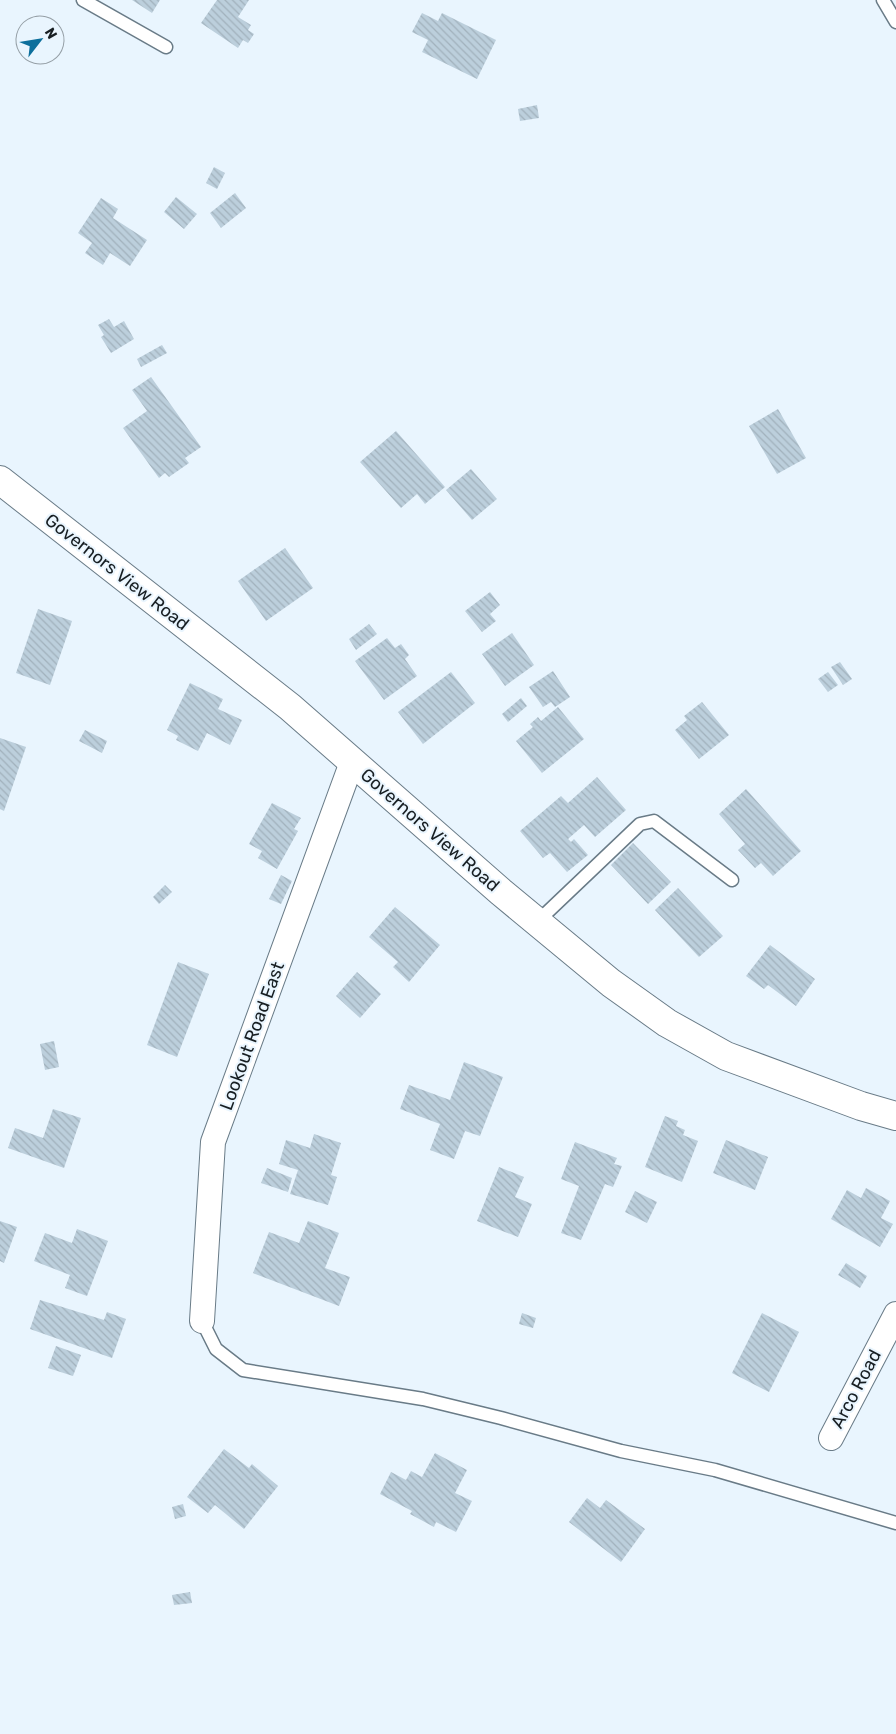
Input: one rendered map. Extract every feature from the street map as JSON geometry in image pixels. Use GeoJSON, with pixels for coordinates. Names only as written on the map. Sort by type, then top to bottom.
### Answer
{"type":"FeatureCollection","features":[{"type":"Feature","properties":{"kind":"street","name":"Governors View Road"},"geometry":{"type":"LineString","coordinates":[[0,480],[290,708],[537,922],[611,983],[667,1023],[726,1056],[862,1106],[896,1116]]}},
{"type":"Feature","properties":{"kind":"street","name":"Lookout Road East"},"geometry":{"type":"LineString","coordinates":[[202,1321],[213,1142],[352,762]]}},
{"type":"Feature","properties":{"kind":"street","name":"Arco Road"},"geometry":{"type":"LineString","coordinates":[[831,1438],[896,1314]]}},
{"type":"Feature","properties":{"kind":"lane"},"geometry":{"type":"LineString","coordinates":[[83,0],[166,47]]}},
{"type":"Feature","properties":{"kind":"lane"},"geometry":{"type":"LineString","coordinates":[[883,0],[896,22]]}},
{"type":"Feature","properties":{"kind":"lane"},"geometry":{"type":"LineString","coordinates":[[537,922],[640,824],[654,821],[732,880]]}},
{"type":"Feature","properties":{"kind":"lane"},"geometry":{"type":"LineString","coordinates":[[202,1321],[216,1349],[243,1370],[423,1399],[501,1418],[621,1452],[715,1470],[896,1522]]}},
{"type":"Feature","properties":{"kind":"building"},"geometry":{"type":"Polygon","coordinates":[[[132,0],[160,0],[152,13],[132,0]]]}},
{"type":"Feature","properties":{"kind":"building"},"geometry":{"type":"Polygon","coordinates":[[[217,0],[249,0],[238,17],[251,25],[248,30],[254,34],[248,43],[243,40],[238,48],[201,23],[217,0]]]}},
{"type":"Feature","properties":{"kind":"building"},"geometry":{"type":"Polygon","coordinates":[[[422,13],[438,21],[442,13],[496,40],[477,79],[422,52],[428,40],[412,32],[422,13]]]}},
{"type":"Feature","properties":{"kind":"building"},"geometry":{"type":"Polygon","coordinates":[[[537,105],[539,118],[520,121],[518,109],[537,105]]]}},
{"type":"Feature","properties":{"kind":"building"},"geometry":{"type":"Polygon","coordinates":[[[214,167],[225,173],[217,189],[206,183],[214,167]]]}},
{"type":"Feature","properties":{"kind":"building"},"geometry":{"type":"Polygon","coordinates":[[[235,193],[246,208],[221,228],[210,213],[235,193]]]}},
{"type":"Feature","properties":{"kind":"building"},"geometry":{"type":"Polygon","coordinates":[[[176,197],[197,214],[184,229],[164,212],[176,197]]]}},
{"type":"Feature","properties":{"kind":"building"},"geometry":{"type":"Polygon","coordinates":[[[101,198],[118,209],[113,218],[147,240],[130,266],[110,253],[103,265],[85,253],[92,243],[78,233],[101,198]]]}},
{"type":"Feature","properties":{"kind":"building"},"geometry":{"type":"Polygon","coordinates":[[[109,319],[114,327],[124,321],[134,339],[111,353],[101,337],[104,335],[98,325],[109,319]]]}},
{"type":"Feature","properties":{"kind":"building"},"geometry":{"type":"Polygon","coordinates":[[[162,345],[167,353],[141,367],[137,359],[162,345]]]}},
{"type":"Feature","properties":{"kind":"building"},"geometry":{"type":"Polygon","coordinates":[[[151,377],[201,447],[185,458],[189,463],[169,477],[165,473],[159,478],[123,428],[147,411],[132,390],[151,377]]]}},
{"type":"Feature","properties":{"kind":"building"},"geometry":{"type":"Polygon","coordinates":[[[778,409],[806,458],[777,474],[749,426],[778,409]]]}},
{"type":"Feature","properties":{"kind":"building"},"geometry":{"type":"Polygon","coordinates":[[[396,431],[445,487],[425,504],[417,494],[401,508],[360,462],[396,431]]]}},
{"type":"Feature","properties":{"kind":"building"},"geometry":{"type":"Polygon","coordinates":[[[471,469],[497,499],[472,520],[446,490],[471,469]]]}},
{"type":"Feature","properties":{"kind":"building"},"geometry":{"type":"Polygon","coordinates":[[[285,548],[313,588],[266,621],[238,581],[285,548]]]}},
{"type":"Feature","properties":{"kind":"building"},"geometry":{"type":"Polygon","coordinates":[[[490,592],[500,605],[490,614],[496,621],[482,632],[465,611],[490,592]]]}},
{"type":"Feature","properties":{"kind":"building"},"geometry":{"type":"Polygon","coordinates":[[[38,609],[72,621],[50,685],[16,673],[38,609]]]}},
{"type":"Feature","properties":{"kind":"building"},"geometry":{"type":"Polygon","coordinates":[[[369,624],[377,634],[356,650],[349,639],[369,624]]]}},
{"type":"Feature","properties":{"kind":"building"},"geometry":{"type":"Polygon","coordinates":[[[512,633],[534,665],[505,686],[482,654],[512,633]]]}},
{"type":"Feature","properties":{"kind":"building"},"geometry":{"type":"Polygon","coordinates":[[[387,638],[395,648],[401,644],[409,655],[405,659],[417,676],[384,700],[355,661],[387,638]]]}},
{"type":"Feature","properties":{"kind":"building"},"geometry":{"type":"Polygon","coordinates":[[[840,662],[852,679],[843,685],[831,667],[840,662]]]}},
{"type":"Feature","properties":{"kind":"building"},"geometry":{"type":"Polygon","coordinates":[[[553,671],[570,697],[555,707],[551,702],[543,707],[529,687],[553,671]]]}},
{"type":"Feature","properties":{"kind":"building"},"geometry":{"type":"Polygon","coordinates":[[[451,672],[475,703],[423,744],[398,712],[451,672]]]}},
{"type":"Feature","properties":{"kind":"building"},"geometry":{"type":"Polygon","coordinates":[[[828,672],[838,685],[828,692],[818,679],[828,672]]]}},
{"type":"Feature","properties":{"kind":"building"},"geometry":{"type":"Polygon","coordinates":[[[190,683],[223,699],[218,709],[242,720],[230,745],[207,733],[198,751],[176,740],[178,736],[167,730],[190,683]]]}},
{"type":"Feature","properties":{"kind":"building"},"geometry":{"type":"Polygon","coordinates":[[[521,698],[527,706],[508,722],[502,714],[521,698]]]}},
{"type":"Feature","properties":{"kind":"building"},"geometry":{"type":"Polygon","coordinates":[[[702,702],[729,735],[699,759],[675,730],[687,720],[684,716],[702,702]]]}},
{"type":"Feature","properties":{"kind":"building"},"geometry":{"type":"Polygon","coordinates":[[[558,707],[584,739],[542,773],[516,741],[533,727],[530,724],[538,717],[541,721],[558,707]]]}},
{"type":"Feature","properties":{"kind":"building"},"geometry":{"type":"Polygon","coordinates":[[[85,730],[107,741],[102,753],[79,741],[85,730]]]}},
{"type":"Feature","properties":{"kind":"building"},"geometry":{"type":"Polygon","coordinates":[[[0,738],[26,747],[4,811],[0,809],[0,738]]]}},
{"type":"Feature","properties":{"kind":"building"},"geometry":{"type":"Polygon","coordinates":[[[597,777],[626,810],[595,837],[584,825],[568,839],[571,842],[574,839],[588,855],[567,872],[550,853],[543,858],[520,831],[561,796],[568,803],[597,777]]]}},
{"type":"Feature","properties":{"kind":"building"},"geometry":{"type":"Polygon","coordinates":[[[746,789],[801,851],[773,876],[761,863],[755,868],[738,850],[745,844],[719,814],[746,789]]]}},
{"type":"Feature","properties":{"kind":"building"},"geometry":{"type":"Polygon","coordinates":[[[272,803],[301,818],[294,829],[298,831],[277,869],[258,858],[262,851],[249,844],[272,803]]]}},
{"type":"Feature","properties":{"kind":"building"},"geometry":{"type":"Polygon","coordinates":[[[633,843],[671,882],[648,904],[611,865],[633,843]]]}},
{"type":"Feature","properties":{"kind":"building"},"geometry":{"type":"Polygon","coordinates":[[[281,875],[292,881],[281,904],[269,899],[281,875]]]}},
{"type":"Feature","properties":{"kind":"building"},"geometry":{"type":"Polygon","coordinates":[[[165,885],[172,892],[159,904],[153,897],[165,885]]]}},
{"type":"Feature","properties":{"kind":"building"},"geometry":{"type":"Polygon","coordinates":[[[678,888],[723,936],[699,957],[655,910],[678,888]]]}},
{"type":"Feature","properties":{"kind":"building"},"geometry":{"type":"Polygon","coordinates":[[[395,907],[440,945],[409,982],[393,967],[398,962],[369,937],[395,907]]]}},
{"type":"Feature","properties":{"kind":"building"},"geometry":{"type":"Polygon","coordinates":[[[770,945],[815,979],[796,1006],[768,985],[764,989],[746,976],[770,945]]]}},
{"type":"Feature","properties":{"kind":"building"},"geometry":{"type":"Polygon","coordinates":[[[178,962],[209,974],[177,1057],[147,1045],[178,962]]]}},
{"type":"Feature","properties":{"kind":"building"},"geometry":{"type":"Polygon","coordinates":[[[357,972],[381,994],[360,1018],[336,996],[357,972]]]}},
{"type":"Feature","properties":{"kind":"building"},"geometry":{"type":"Polygon","coordinates":[[[54,1041],[59,1067],[45,1070],[40,1044],[54,1041]]]}},
{"type":"Feature","properties":{"kind":"building"},"geometry":{"type":"Polygon","coordinates":[[[464,1062],[503,1077],[480,1136],[465,1131],[454,1159],[430,1150],[440,1124],[400,1109],[409,1085],[450,1100],[464,1062]]]}},
{"type":"Feature","properties":{"kind":"building"},"geometry":{"type":"Polygon","coordinates":[[[53,1109],[81,1118],[64,1168],[8,1148],[15,1128],[43,1138],[53,1109]]]}},
{"type":"Feature","properties":{"kind":"building"},"geometry":{"type":"Polygon","coordinates":[[[665,1116],[678,1121],[676,1126],[685,1130],[683,1135],[698,1141],[682,1182],[645,1167],[665,1116]]]}},
{"type":"Feature","properties":{"kind":"building"},"geometry":{"type":"Polygon","coordinates":[[[314,1134],[341,1143],[331,1175],[337,1177],[328,1205],[290,1194],[298,1170],[279,1164],[286,1140],[310,1148],[314,1134]]]}},
{"type":"Feature","properties":{"kind":"building"},"geometry":{"type":"Polygon","coordinates":[[[726,1140],[768,1157],[755,1190],[713,1173],[726,1140]]]}},
{"type":"Feature","properties":{"kind":"building"},"geometry":{"type":"Polygon","coordinates":[[[575,1142],[617,1158],[614,1164],[622,1166],[613,1187],[605,1184],[581,1240],[561,1233],[579,1186],[561,1179],[575,1142]]]}},
{"type":"Feature","properties":{"kind":"building"},"geometry":{"type":"Polygon","coordinates":[[[499,1167],[524,1177],[515,1197],[532,1204],[518,1237],[477,1221],[499,1167]]]}},
{"type":"Feature","properties":{"kind":"building"},"geometry":{"type":"Polygon","coordinates":[[[267,1168],[292,1178],[288,1192],[261,1183],[267,1168]]]}},
{"type":"Feature","properties":{"kind":"building"},"geometry":{"type":"Polygon","coordinates":[[[866,1188],[890,1201],[881,1218],[893,1224],[880,1247],[831,1219],[847,1190],[861,1198],[866,1188]]]}},
{"type":"Feature","properties":{"kind":"building"},"geometry":{"type":"Polygon","coordinates":[[[635,1191],[657,1202],[647,1223],[625,1212],[635,1191]]]}},
{"type":"Feature","properties":{"kind":"building"},"geometry":{"type":"Polygon","coordinates":[[[0,1221],[17,1227],[4,1263],[0,1261],[0,1221]]]}},
{"type":"Feature","properties":{"kind":"building"},"geometry":{"type":"Polygon","coordinates":[[[308,1221],[339,1233],[325,1268],[350,1277],[339,1306],[253,1273],[269,1232],[299,1243],[308,1221]]]}},
{"type":"Feature","properties":{"kind":"building"},"geometry":{"type":"Polygon","coordinates":[[[77,1229],[108,1241],[87,1296],[65,1288],[70,1275],[34,1261],[45,1233],[72,1243],[77,1229]]]}},
{"type":"Feature","properties":{"kind":"building"},"geometry":{"type":"Polygon","coordinates":[[[846,1263],[867,1276],[860,1288],[838,1275],[846,1263]]]}},
{"type":"Feature","properties":{"kind":"building"},"geometry":{"type":"Polygon","coordinates":[[[40,1300],[104,1320],[107,1312],[126,1319],[112,1358],[30,1329],[40,1300]]]}},
{"type":"Feature","properties":{"kind":"building"},"geometry":{"type":"Polygon","coordinates":[[[522,1313],[536,1318],[533,1328],[519,1324],[522,1313]]]}},
{"type":"Feature","properties":{"kind":"building"},"geometry":{"type":"Polygon","coordinates":[[[762,1313],[799,1332],[769,1392],[732,1373],[762,1313]]]}},
{"type":"Feature","properties":{"kind":"building"},"geometry":{"type":"Polygon","coordinates":[[[56,1346],[81,1355],[73,1376],[48,1368],[56,1346]]]}},
{"type":"Feature","properties":{"kind":"building"},"geometry":{"type":"Polygon","coordinates":[[[224,1449],[249,1468],[252,1464],[278,1486],[244,1529],[215,1505],[208,1513],[187,1497],[224,1449]]]}},
{"type":"Feature","properties":{"kind":"building"},"geometry":{"type":"Polygon","coordinates":[[[435,1453],[467,1470],[455,1493],[472,1501],[456,1532],[436,1522],[434,1527],[410,1514],[412,1511],[380,1494],[391,1472],[406,1480],[411,1471],[422,1477],[435,1453]]]}},
{"type":"Feature","properties":{"kind":"building"},"geometry":{"type":"Polygon","coordinates":[[[587,1498],[600,1508],[606,1500],[645,1529],[621,1562],[569,1522],[587,1498]]]}},
{"type":"Feature","properties":{"kind":"building"},"geometry":{"type":"Polygon","coordinates":[[[183,1504],[186,1516],[175,1519],[172,1507],[183,1504]]]}},
{"type":"Feature","properties":{"kind":"building"},"geometry":{"type":"Polygon","coordinates":[[[190,1592],[192,1603],[174,1605],[172,1595],[190,1592]]]}}]}
